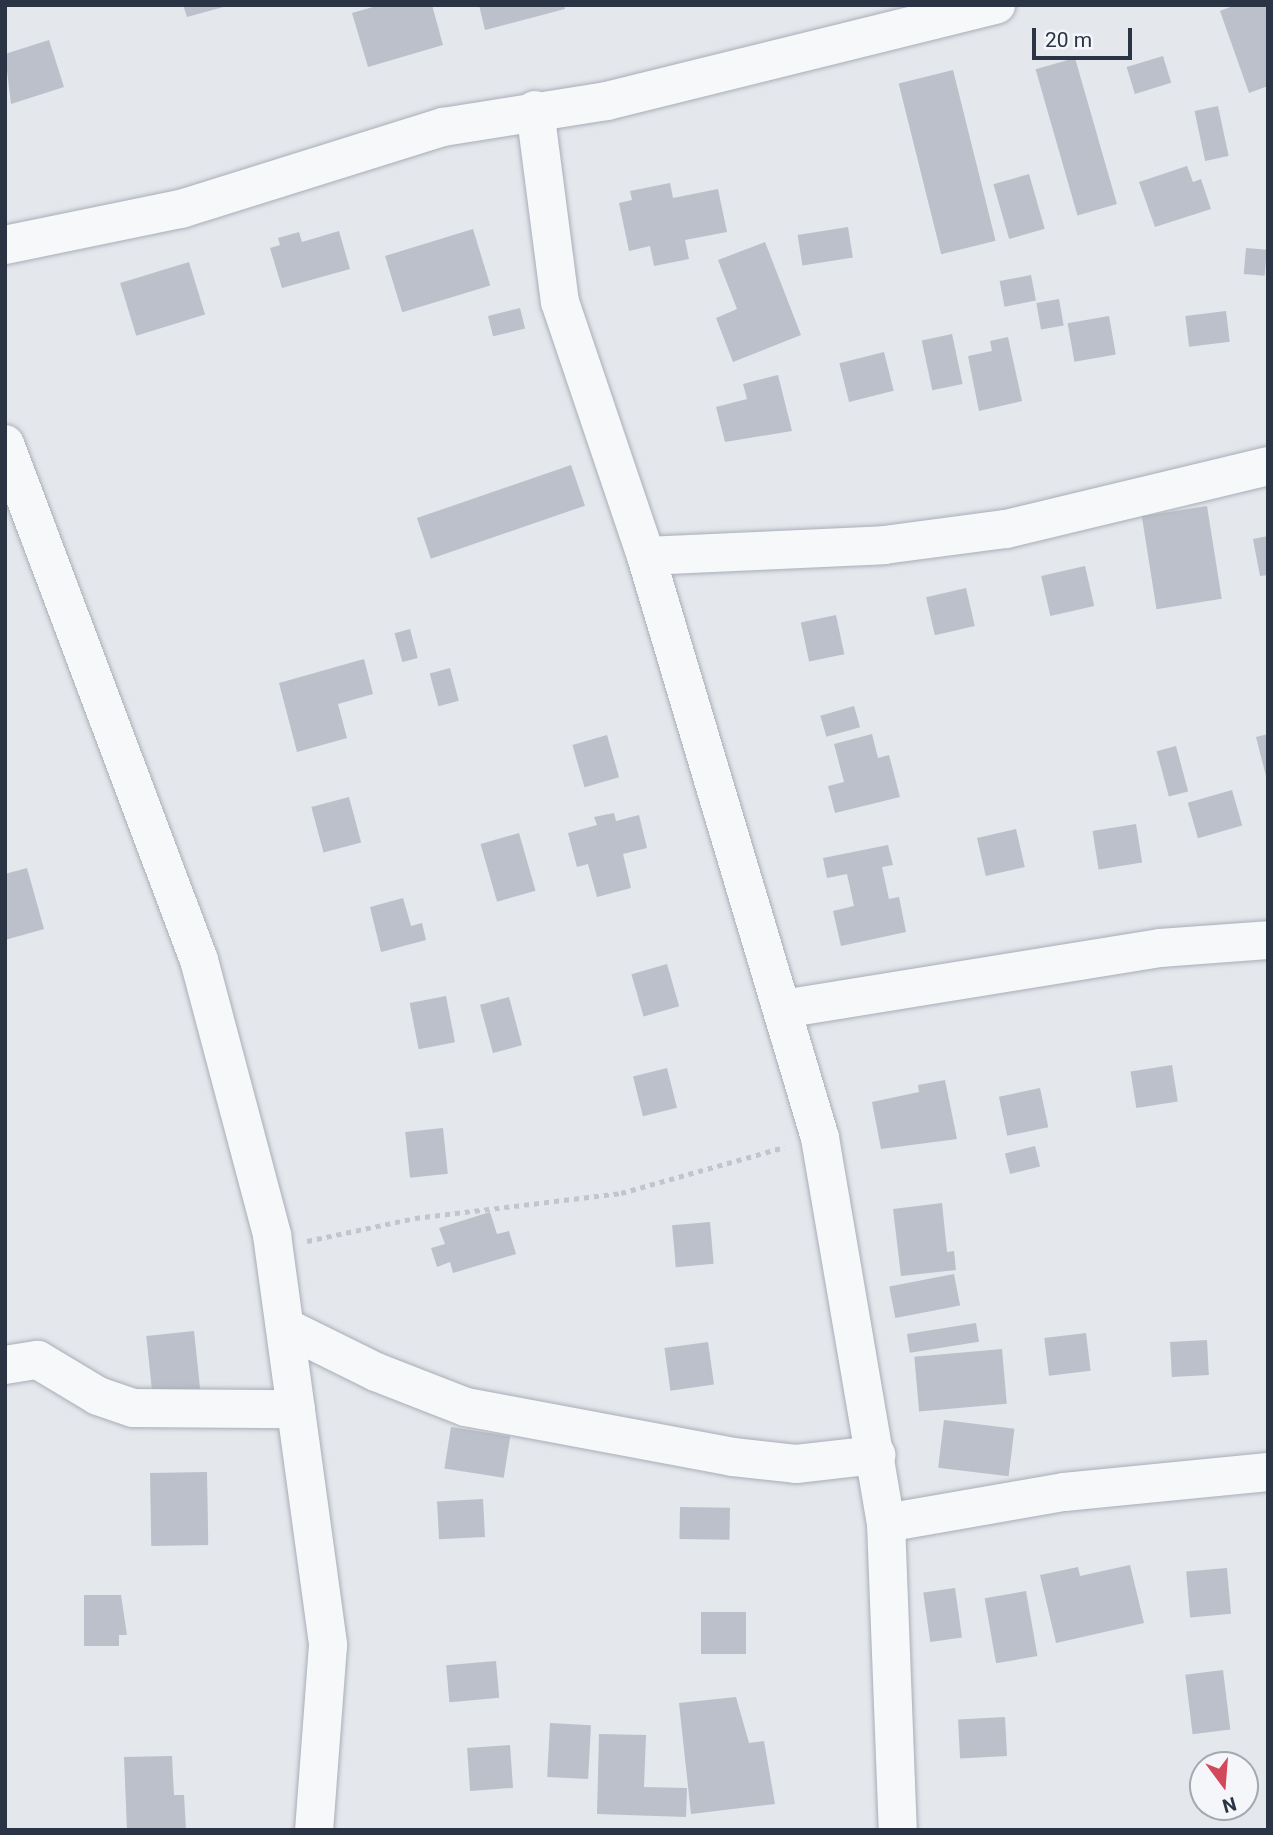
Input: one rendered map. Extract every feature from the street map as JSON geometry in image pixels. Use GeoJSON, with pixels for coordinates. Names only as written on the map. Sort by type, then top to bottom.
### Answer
{"type":"FeatureCollection","features":[{"type":"Feature","properties":{"kind":"street"},"geometry":{"type":"LineString","coordinates":[[5,245],[181,209],[443,127],[535,110],[607,101],[996,5]]}},
{"type":"Feature","properties":{"kind":"street"},"geometry":{"type":"LineString","coordinates":[[535,110],[560,302],[646,556],[820,1138],[886,1523],[898,1830]]}},
{"type":"Feature","properties":{"kind":"street"},"geometry":{"type":"LineString","coordinates":[[5,444],[199,960],[274,1248],[328,1645],[314,1830]]}},
{"type":"Feature","properties":{"kind":"street"},"geometry":{"type":"LineString","coordinates":[[646,556],[884,545],[1006,529],[1268,466]]}},
{"type":"Feature","properties":{"kind":"street"},"geometry":{"type":"LineString","coordinates":[[783,1009],[1160,948],[1268,940]]}},
{"type":"Feature","properties":{"kind":"street"},"geometry":{"type":"LineString","coordinates":[[285,1327],[376,1372],[466,1407],[733,1457],[796,1464],[876,1455]]}},
{"type":"Feature","properties":{"kind":"street"},"geometry":{"type":"LineString","coordinates":[[5,1365],[38,1360],[98,1396],[133,1408],[296,1409]]}},
{"type":"Feature","properties":{"kind":"street"},"geometry":{"type":"LineString","coordinates":[[886,1523],[1065,1492],[1268,1472]]}},
{"type":"Feature","properties":{"kind":"path"},"geometry":{"type":"LineString","coordinates":[[274,1248],[415,1218],[621,1193],[820,1138]]}},
{"type":"Feature","properties":{"kind":"building"},"geometry":{"type":"Polygon","coordinates":[[[183,5],[227,5],[227,6],[187,17],[183,5]]]}},
{"type":"Feature","properties":{"kind":"building"},"geometry":{"type":"Polygon","coordinates":[[[380,5],[432,5],[443,45],[368,67],[352,13],[380,5]]]}},
{"type":"Feature","properties":{"kind":"building"},"geometry":{"type":"Polygon","coordinates":[[[479,5],[564,5],[565,9],[485,30],[479,5]]]}},
{"type":"Feature","properties":{"kind":"building"},"geometry":{"type":"Polygon","coordinates":[[[1235,5],[1265,5],[1268,12],[1268,86],[1249,93],[1220,11],[1235,5]]]}},
{"type":"Feature","properties":{"kind":"building"},"geometry":{"type":"Polygon","coordinates":[[[49,40],[64,87],[11,104],[5,54],[49,40]]]}},
{"type":"Feature","properties":{"kind":"building"},"geometry":{"type":"Polygon","coordinates":[[[1163,56],[1171,83],[1135,94],[1127,67],[1163,56]]]}},
{"type":"Feature","properties":{"kind":"building"},"geometry":{"type":"Polygon","coordinates":[[[1075,58],[1117,204],[1077,215],[1036,69],[1075,58]]]}},
{"type":"Feature","properties":{"kind":"building"},"geometry":{"type":"Polygon","coordinates":[[[953,70],[996,241],[941,254],[899,84],[953,70]]]}},
{"type":"Feature","properties":{"kind":"building"},"geometry":{"type":"Polygon","coordinates":[[[1218,106],[1229,156],[1205,161],[1195,111],[1218,106]]]}},
{"type":"Feature","properties":{"kind":"building"},"geometry":{"type":"Polygon","coordinates":[[[1187,166],[1193,182],[1201,179],[1211,209],[1155,227],[1139,182],[1187,166]]]}},
{"type":"Feature","properties":{"kind":"building"},"geometry":{"type":"Polygon","coordinates":[[[1029,174],[1045,229],[1009,239],[993,184],[1029,174]]]}},
{"type":"Feature","properties":{"kind":"building"},"geometry":{"type":"Polygon","coordinates":[[[670,183],[673,198],[718,189],[727,232],[685,240],[689,259],[654,266],[650,246],[629,251],[619,203],[632,200],[630,191],[670,183]]]}},
{"type":"Feature","properties":{"kind":"building"},"geometry":{"type":"Polygon","coordinates":[[[848,227],[853,258],[802,266],[798,235],[848,227]]]}},
{"type":"Feature","properties":{"kind":"building"},"geometry":{"type":"Polygon","coordinates":[[[473,229],[490,285],[402,312],[385,256],[473,229]]]}},
{"type":"Feature","properties":{"kind":"building"},"geometry":{"type":"Polygon","coordinates":[[[339,231],[350,269],[282,288],[270,248],[280,245],[278,238],[299,232],[302,242],[339,231]]]}},
{"type":"Feature","properties":{"kind":"building"},"geometry":{"type":"Polygon","coordinates":[[[765,242],[801,335],[733,362],[716,318],[737,309],[718,260],[765,242]]]}},
{"type":"Feature","properties":{"kind":"building"},"geometry":{"type":"Polygon","coordinates":[[[1246,248],[1267,250],[1265,276],[1244,274],[1246,248]]]}},
{"type":"Feature","properties":{"kind":"building"},"geometry":{"type":"Polygon","coordinates":[[[189,262],[205,315],[136,336],[120,283],[189,262]]]}},
{"type":"Feature","properties":{"kind":"building"},"geometry":{"type":"Polygon","coordinates":[[[1031,275],[1036,301],[1005,307],[1000,281],[1031,275]]]}},
{"type":"Feature","properties":{"kind":"building"},"geometry":{"type":"Polygon","coordinates":[[[1059,299],[1064,326],[1041,330],[1036,303],[1059,299]]]}},
{"type":"Feature","properties":{"kind":"building"},"geometry":{"type":"Polygon","coordinates":[[[520,308],[525,328],[493,336],[488,316],[520,308]]]}},
{"type":"Feature","properties":{"kind":"building"},"geometry":{"type":"Polygon","coordinates":[[[1226,311],[1230,342],[1189,347],[1185,316],[1226,311]]]}},
{"type":"Feature","properties":{"kind":"building"},"geometry":{"type":"Polygon","coordinates":[[[1109,316],[1116,354],[1074,362],[1068,323],[1109,316]]]}},
{"type":"Feature","properties":{"kind":"building"},"geometry":{"type":"Polygon","coordinates":[[[952,334],[963,384],[932,390],[922,340],[952,334]]]}},
{"type":"Feature","properties":{"kind":"building"},"geometry":{"type":"Polygon","coordinates":[[[1008,337],[1022,401],[979,411],[968,356],[992,351],[990,341],[1008,337]]]}},
{"type":"Feature","properties":{"kind":"building"},"geometry":{"type":"Polygon","coordinates":[[[884,352],[894,391],[849,402],[839,363],[884,352]]]}},
{"type":"Feature","properties":{"kind":"building"},"geometry":{"type":"Polygon","coordinates":[[[778,375],[792,431],[725,442],[716,407],[747,399],[743,384],[778,375]]]}},
{"type":"Feature","properties":{"kind":"building"},"geometry":{"type":"Polygon","coordinates":[[[571,465],[585,506],[431,559],[417,518],[571,465]]]}},
{"type":"Feature","properties":{"kind":"building"},"geometry":{"type":"Polygon","coordinates":[[[1207,506],[1222,599],[1157,609],[1142,516],[1207,506]]]}},
{"type":"Feature","properties":{"kind":"building"},"geometry":{"type":"Polygon","coordinates":[[[1268,536],[1268,575],[1260,576],[1253,539],[1268,536]]]}},
{"type":"Feature","properties":{"kind":"building"},"geometry":{"type":"Polygon","coordinates":[[[1085,566],[1094,606],[1050,616],[1041,576],[1085,566]]]}},
{"type":"Feature","properties":{"kind":"building"},"geometry":{"type":"Polygon","coordinates":[[[966,588],[975,626],[935,635],[926,597],[966,588]]]}},
{"type":"Feature","properties":{"kind":"building"},"geometry":{"type":"Polygon","coordinates":[[[836,615],[844,654],[809,662],[801,622],[836,615]]]}},
{"type":"Feature","properties":{"kind":"building"},"geometry":{"type":"Polygon","coordinates":[[[410,629],[418,658],[402,662],[395,633],[410,629]]]}},
{"type":"Feature","properties":{"kind":"building"},"geometry":{"type":"Polygon","coordinates":[[[364,659],[373,694],[338,704],[347,738],[297,752],[279,683],[364,659]]]}},
{"type":"Feature","properties":{"kind":"building"},"geometry":{"type":"Polygon","coordinates":[[[450,668],[459,701],[439,706],[430,673],[450,668]]]}},
{"type":"Feature","properties":{"kind":"building"},"geometry":{"type":"Polygon","coordinates":[[[854,706],[860,727],[826,737],[820,716],[854,706]]]}},
{"type":"Feature","properties":{"kind":"building"},"geometry":{"type":"Polygon","coordinates":[[[872,734],[878,758],[889,755],[900,797],[835,813],[828,786],[844,782],[834,744],[872,734]]]}},
{"type":"Feature","properties":{"kind":"building"},"geometry":{"type":"Polygon","coordinates":[[[1268,734],[1268,780],[1267,780],[1256,737],[1268,734]]]}},
{"type":"Feature","properties":{"kind":"building"},"geometry":{"type":"Polygon","coordinates":[[[607,735],[619,777],[585,787],[572,745],[607,735]]]}},
{"type":"Feature","properties":{"kind":"building"},"geometry":{"type":"Polygon","coordinates":[[[1176,746],[1188,791],[1169,797],[1157,751],[1176,746]]]}},
{"type":"Feature","properties":{"kind":"building"},"geometry":{"type":"Polygon","coordinates":[[[1232,790],[1242,826],[1198,838],[1188,803],[1232,790]]]}},
{"type":"Feature","properties":{"kind":"building"},"geometry":{"type":"Polygon","coordinates":[[[349,797],[361,842],[323,852],[311,807],[349,797]]]}},
{"type":"Feature","properties":{"kind":"building"},"geometry":{"type":"Polygon","coordinates":[[[614,813],[616,821],[639,815],[647,848],[623,854],[631,888],[597,897],[588,864],[577,867],[568,833],[597,825],[594,817],[614,813]]]}},
{"type":"Feature","properties":{"kind":"building"},"geometry":{"type":"Polygon","coordinates":[[[1136,824],[1142,863],[1099,869],[1093,831],[1136,824]]]}},
{"type":"Feature","properties":{"kind":"building"},"geometry":{"type":"Polygon","coordinates":[[[1016,829],[1025,867],[986,876],[977,838],[1016,829]]]}},
{"type":"Feature","properties":{"kind":"building"},"geometry":{"type":"Polygon","coordinates":[[[519,833],[536,891],[497,902],[481,844],[519,833]]]}},
{"type":"Feature","properties":{"kind":"building"},"geometry":{"type":"Polygon","coordinates":[[[888,845],[893,865],[882,867],[889,899],[899,897],[906,932],[841,946],[833,911],[854,906],[847,874],[827,878],[823,858],[888,845]]]}},
{"type":"Feature","properties":{"kind":"building"},"geometry":{"type":"Polygon","coordinates":[[[27,868],[44,929],[5,940],[5,874],[27,868]]]}},
{"type":"Feature","properties":{"kind":"building"},"geometry":{"type":"Polygon","coordinates":[[[403,898],[411,926],[422,923],[426,940],[381,952],[370,907],[403,898]]]}},
{"type":"Feature","properties":{"kind":"building"},"geometry":{"type":"Polygon","coordinates":[[[667,964],[679,1006],[644,1016],[631,974],[667,964]]]}},
{"type":"Feature","properties":{"kind":"building"},"geometry":{"type":"Polygon","coordinates":[[[446,996],[455,1042],[419,1049],[410,1003],[446,996]]]}},
{"type":"Feature","properties":{"kind":"building"},"geometry":{"type":"Polygon","coordinates":[[[509,997],[522,1045],[493,1053],[480,1005],[509,997]]]}},
{"type":"Feature","properties":{"kind":"building"},"geometry":{"type":"Polygon","coordinates":[[[1172,1065],[1178,1102],[1136,1108],[1131,1072],[1172,1065]]]}},
{"type":"Feature","properties":{"kind":"building"},"geometry":{"type":"Polygon","coordinates":[[[667,1068],[677,1108],[643,1116],[633,1076],[667,1068]]]}},
{"type":"Feature","properties":{"kind":"building"},"geometry":{"type":"Polygon","coordinates":[[[945,1080],[957,1139],[881,1149],[872,1102],[919,1092],[918,1085],[945,1080]]]}},
{"type":"Feature","properties":{"kind":"building"},"geometry":{"type":"Polygon","coordinates":[[[1040,1088],[1048,1127],[1007,1136],[999,1097],[1040,1088]]]}},
{"type":"Feature","properties":{"kind":"building"},"geometry":{"type":"Polygon","coordinates":[[[443,1128],[448,1174],[410,1178],[405,1132],[443,1128]]]}},
{"type":"Feature","properties":{"kind":"building"},"geometry":{"type":"Polygon","coordinates":[[[1035,1146],[1040,1166],[1010,1174],[1005,1153],[1035,1146]]]}},
{"type":"Feature","properties":{"kind":"building"},"geometry":{"type":"Polygon","coordinates":[[[942,1203],[947,1252],[954,1251],[956,1270],[901,1276],[893,1209],[942,1203]]]}},
{"type":"Feature","properties":{"kind":"building"},"geometry":{"type":"Polygon","coordinates":[[[490,1212],[497,1234],[509,1231],[516,1254],[453,1273],[450,1262],[437,1267],[431,1248],[445,1244],[439,1228],[490,1212]]]}},
{"type":"Feature","properties":{"kind":"building"},"geometry":{"type":"Polygon","coordinates":[[[710,1222],[714,1264],[676,1267],[672,1225],[710,1222]]]}},
{"type":"Feature","properties":{"kind":"building"},"geometry":{"type":"Polygon","coordinates":[[[954,1274],[960,1305],[895,1318],[889,1287],[954,1274]]]}},
{"type":"Feature","properties":{"kind":"building"},"geometry":{"type":"Polygon","coordinates":[[[976,1323],[979,1342],[910,1353],[907,1334],[976,1323]]]}},
{"type":"Feature","properties":{"kind":"building"},"geometry":{"type":"Polygon","coordinates":[[[194,1331],[202,1403],[154,1408],[146,1336],[194,1331]]]}},
{"type":"Feature","properties":{"kind":"building"},"geometry":{"type":"Polygon","coordinates":[[[1086,1333],[1091,1371],[1049,1376],[1044,1338],[1086,1333]]]}},
{"type":"Feature","properties":{"kind":"building"},"geometry":{"type":"Polygon","coordinates":[[[1207,1340],[1209,1375],[1172,1377],[1170,1342],[1207,1340]]]}},
{"type":"Feature","properties":{"kind":"building"},"geometry":{"type":"Polygon","coordinates":[[[708,1342],[714,1385],[670,1391],[664,1348],[708,1342]]]}},
{"type":"Feature","properties":{"kind":"building"},"geometry":{"type":"Polygon","coordinates":[[[1002,1349],[1007,1404],[919,1411],[914,1357],[1002,1349]]]}},
{"type":"Feature","properties":{"kind":"building"},"geometry":{"type":"Polygon","coordinates":[[[944,1420],[1014,1429],[1009,1476],[938,1468],[944,1420]]]}},
{"type":"Feature","properties":{"kind":"building"},"geometry":{"type":"Polygon","coordinates":[[[451,1427],[510,1436],[504,1478],[444,1468],[451,1427]]]}},
{"type":"Feature","properties":{"kind":"building"},"geometry":{"type":"Polygon","coordinates":[[[207,1472],[208,1545],[151,1546],[150,1473],[207,1472]]]}},
{"type":"Feature","properties":{"kind":"building"},"geometry":{"type":"Polygon","coordinates":[[[483,1499],[485,1537],[439,1539],[437,1501],[483,1499]]]}},
{"type":"Feature","properties":{"kind":"building"},"geometry":{"type":"Polygon","coordinates":[[[680,1507],[730,1508],[729,1540],[679,1539],[680,1507]]]}},
{"type":"Feature","properties":{"kind":"building"},"geometry":{"type":"Polygon","coordinates":[[[1130,1565],[1144,1623],[1056,1643],[1040,1575],[1078,1567],[1080,1576],[1130,1565]]]}},
{"type":"Feature","properties":{"kind":"building"},"geometry":{"type":"Polygon","coordinates":[[[1227,1568],[1231,1614],[1190,1617],[1186,1572],[1227,1568]]]}},
{"type":"Feature","properties":{"kind":"building"},"geometry":{"type":"Polygon","coordinates":[[[955,1588],[962,1638],[930,1642],[923,1592],[955,1588]]]}},
{"type":"Feature","properties":{"kind":"building"},"geometry":{"type":"Polygon","coordinates":[[[1026,1591],[1037,1656],[996,1663],[985,1598],[1026,1591]]]}},
{"type":"Feature","properties":{"kind":"building"},"geometry":{"type":"Polygon","coordinates":[[[84,1595],[121,1595],[127,1635],[119,1635],[119,1646],[84,1646],[84,1595]]]}},
{"type":"Feature","properties":{"kind":"building"},"geometry":{"type":"Polygon","coordinates":[[[701,1612],[746,1612],[746,1654],[701,1654],[701,1612]]]}},
{"type":"Feature","properties":{"kind":"building"},"geometry":{"type":"Polygon","coordinates":[[[496,1661],[499,1698],[449,1702],[446,1665],[496,1661]]]}},
{"type":"Feature","properties":{"kind":"building"},"geometry":{"type":"Polygon","coordinates":[[[1223,1670],[1230,1730],[1193,1734],[1185,1675],[1223,1670]]]}},
{"type":"Feature","properties":{"kind":"building"},"geometry":{"type":"Polygon","coordinates":[[[736,1697],[749,1743],[764,1741],[775,1804],[691,1814],[679,1703],[736,1697]]]}},
{"type":"Feature","properties":{"kind":"building"},"geometry":{"type":"Polygon","coordinates":[[[1005,1717],[1007,1756],[960,1758],[958,1719],[1005,1717]]]}},
{"type":"Feature","properties":{"kind":"building"},"geometry":{"type":"Polygon","coordinates":[[[550,1723],[591,1725],[588,1779],[547,1777],[550,1723]]]}},
{"type":"Feature","properties":{"kind":"building"},"geometry":{"type":"Polygon","coordinates":[[[599,1734],[646,1735],[644,1787],[687,1788],[686,1817],[597,1814],[599,1734]]]}},
{"type":"Feature","properties":{"kind":"building"},"geometry":{"type":"Polygon","coordinates":[[[510,1745],[513,1788],[470,1791],[467,1748],[510,1745]]]}},
{"type":"Feature","properties":{"kind":"building"},"geometry":{"type":"Polygon","coordinates":[[[172,1756],[174,1795],[184,1795],[186,1830],[127,1830],[124,1757],[172,1756]]]}}]}
